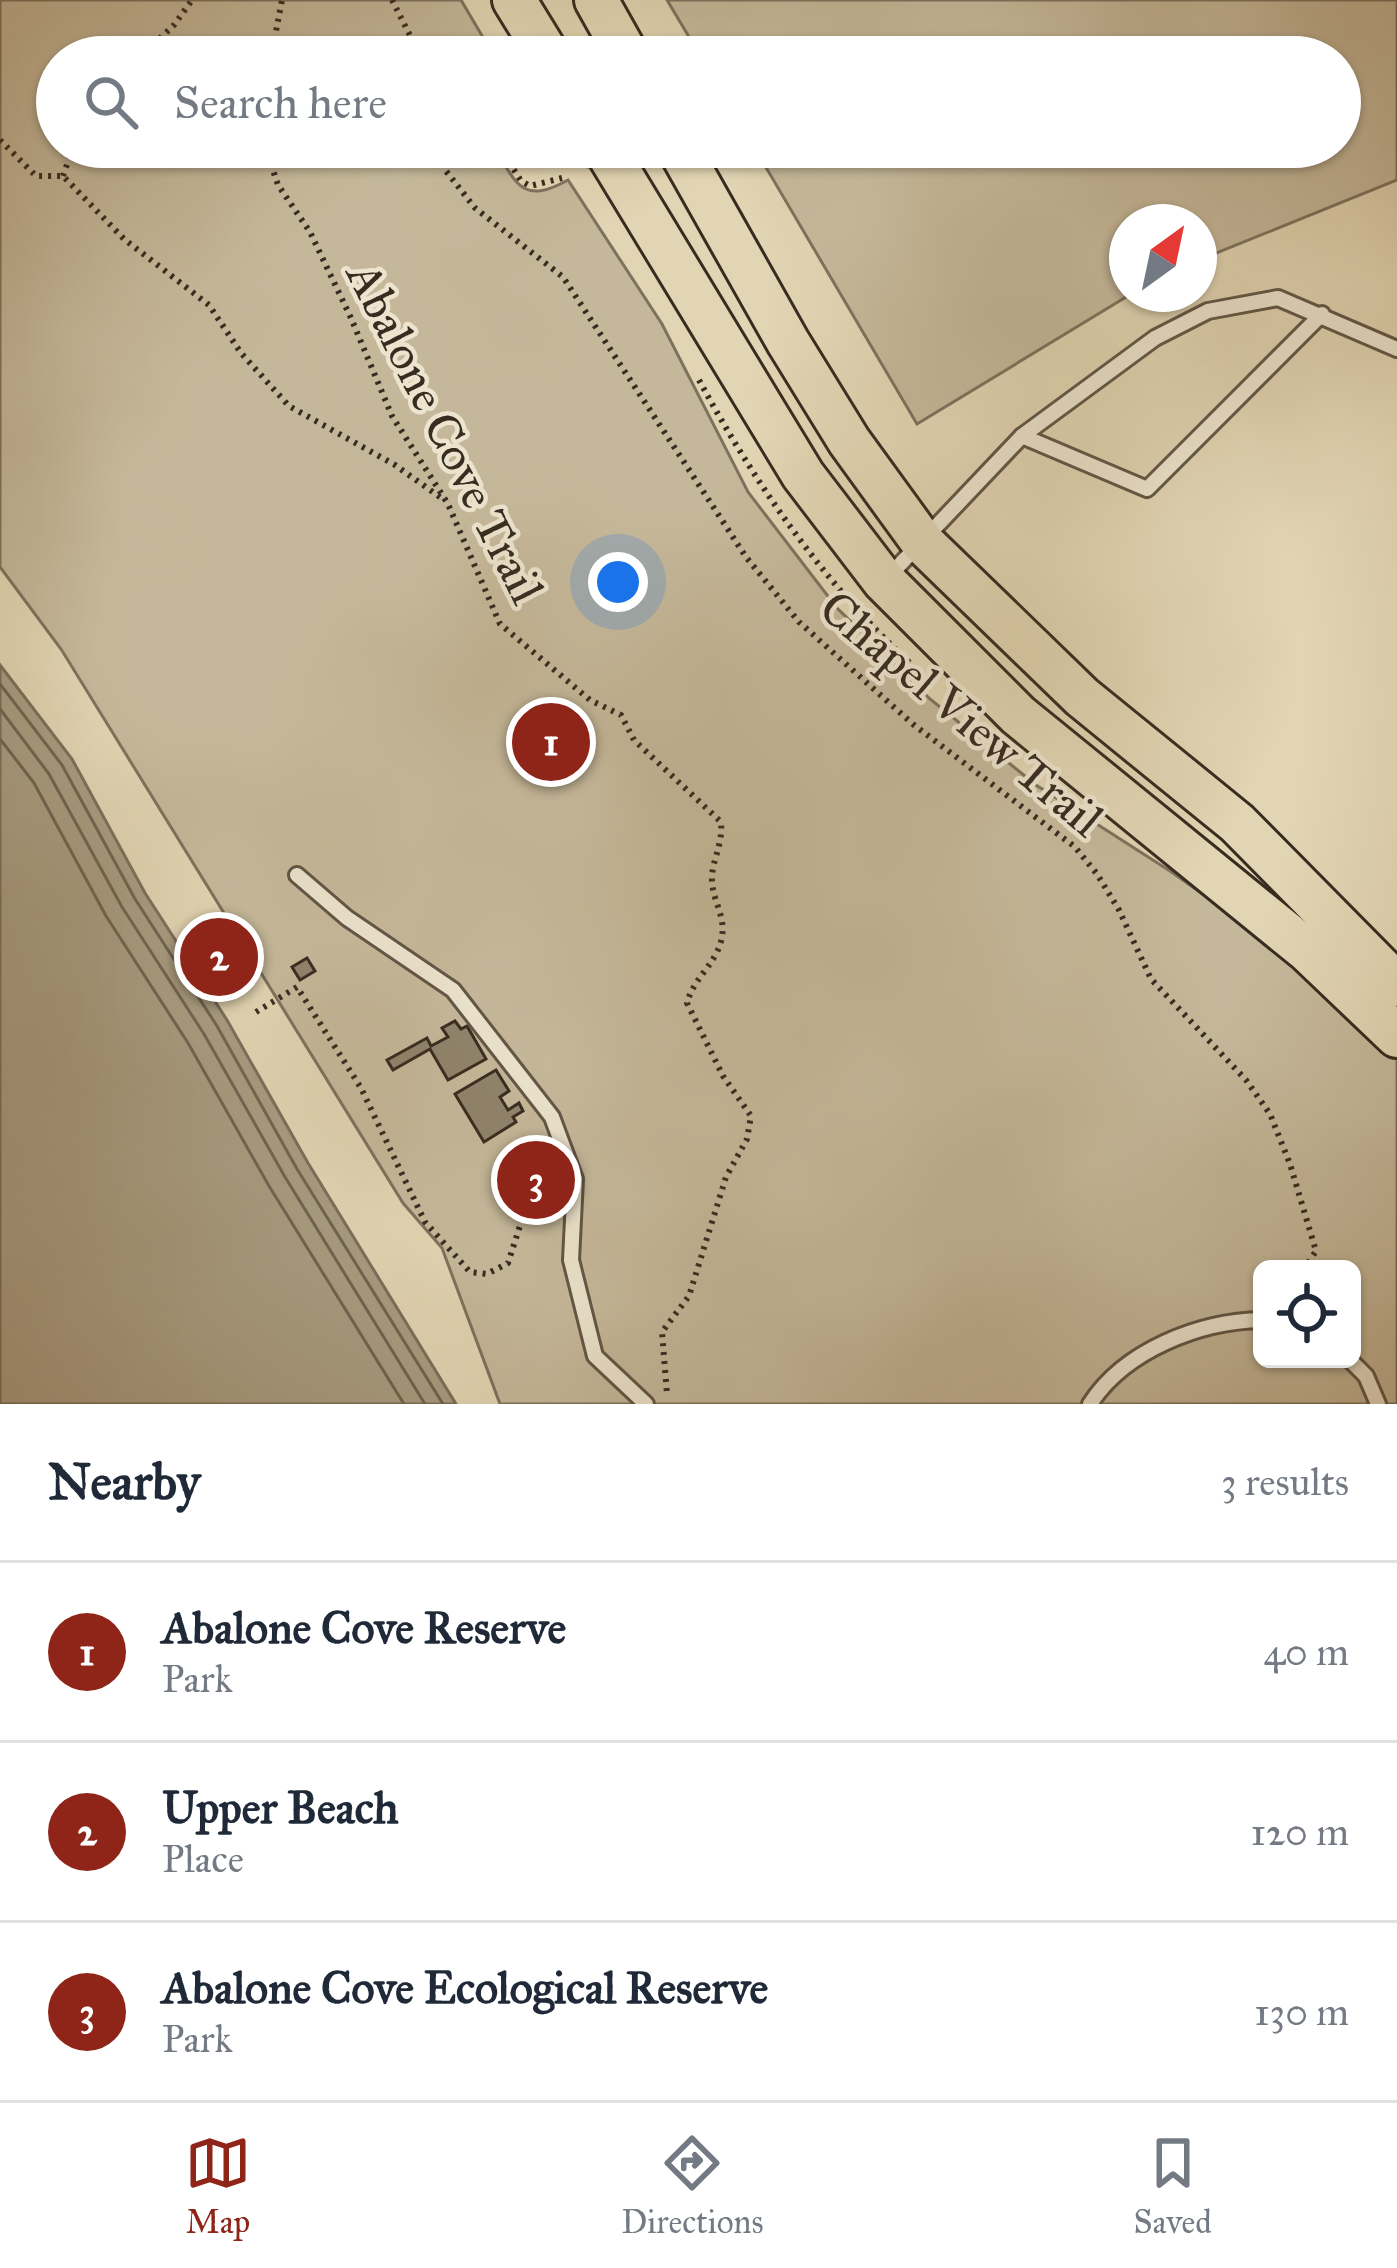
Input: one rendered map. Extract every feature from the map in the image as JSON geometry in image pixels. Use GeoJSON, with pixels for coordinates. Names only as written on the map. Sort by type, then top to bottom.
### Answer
{"type":"FeatureCollection","features":[{"type":"Feature","properties":{"kind":"main road"},"geometry":{"type":"LineString","coordinates":[[596,0],[616,36]]}},
{"type":"Feature","properties":{"kind":"main road"},"geometry":{"type":"LineString","coordinates":[[602,168],[803,475],[884,581],[1018,715],[1308,951],[1397,1036]]}},
{"type":"Feature","properties":{"kind":"main road"},"geometry":{"type":"LineString","coordinates":[[690,168],[788,342],[850,441],[923,543],[1082,697],[1238,823],[1397,985]]}},
{"type":"Feature","properties":{"kind":"lane"},"geometry":{"type":"LineString","coordinates":[[884,581],[1022,436],[1155,338],[1208,311],[1278,298],[1397,349]]}},
{"type":"Feature","properties":{"kind":"lane"},"geometry":{"type":"LineString","coordinates":[[1022,436],[1147,489],[1322,314]]}},
{"type":"Feature","properties":{"kind":"lane"},"geometry":{"type":"LineString","coordinates":[[297,875],[346,918],[453,990],[552,1117],[575,1179],[571,1260],[595,1356],[646,1404]]}},
{"type":"Feature","properties":{"kind":"lane"},"geometry":{"type":"LineString","coordinates":[[1090,1404],[1134,1358],[1198,1330],[1253,1319]]}},
{"type":"Feature","properties":{"kind":"lane"},"geometry":{"type":"LineString","coordinates":[[1358,1368],[1378,1404]]}},
{"type":"Feature","properties":{"kind":"path"},"geometry":{"type":"LineString","coordinates":[[163,36],[192,0]]}},
{"type":"Feature","properties":{"kind":"path"},"geometry":{"type":"LineString","coordinates":[[275,36],[282,0]]}},
{"type":"Feature","properties":{"kind":"path"},"geometry":{"type":"LineString","coordinates":[[392,0],[410,36]]}},
{"type":"Feature","properties":{"kind":"path"},"geometry":{"type":"LineString","coordinates":[[0,140],[36,176],[63,176],[124,239],[209,305],[241,352],[289,406],[395,466],[448,504]]}},
{"type":"Feature","properties":{"kind":"path"},"geometry":{"type":"LineString","coordinates":[[63,176],[66,168]]}},
{"type":"Feature","properties":{"kind":"path","name":"Abalone Cove Trail"},"geometry":{"type":"LineString","coordinates":[[272,168],[352,318],[392,416],[448,504],[500,624],[590,700],[622,715],[634,740],[721,823],[723,843],[712,879],[723,922],[717,952],[692,986],[687,1003],[723,1076],[751,1116],[747,1139],[726,1178],[689,1296],[662,1332],[668,1404]]}},
{"type":"Feature","properties":{"kind":"path","name":"Chapel View Trail"},"geometry":{"type":"LineString","coordinates":[[445,168],[475,208],[563,277],[746,557],[799,622],[914,725],[1075,847],[1097,874],[1151,979],[1246,1079],[1270,1114],[1316,1251],[1310,1260]]}},
{"type":"Feature","properties":{"kind":"path"},"geometry":{"type":"LineString","coordinates":[[513,168],[530,186],[584,168]]}},
{"type":"Feature","properties":{"kind":"path"},"geometry":{"type":"LineString","coordinates":[[256,1012],[297,986],[361,1088],[425,1222],[470,1272],[488,1274],[508,1262],[527,1204],[549,1165],[565,1150]]}},
{"type":"Feature","properties":{"kind":"shaded area"},"geometry":{"type":"Polygon","coordinates":[[[0,0],[461,0],[482,36],[36,36],[36,168],[507,168],[515,181],[531,191],[568,180],[662,324],[748,492],[837,608],[930,699],[1036,785],[1312,971],[1397,1046],[1397,1404],[500,1404],[442,1248],[403,1203],[61,649],[0,567],[0,0]]]}},
{"type":"Feature","properties":{"kind":"shaded area"},"geometry":{"type":"Polygon","coordinates":[[[667,0],[1397,0],[1397,180],[1217,253],[1217,204],[1109,204],[1109,307],[917,424],[766,168],[1361,168],[1361,36],[688,36],[667,0]]]}},
{"type":"Feature","properties":{"kind":"water"},"geometry":{"type":"Polygon","coordinates":[[[0,665],[72,759],[145,893],[227,1020],[308,1163],[456,1404],[0,1404],[0,665]]]}},
{"type":"Feature","properties":{"kind":"building"},"geometry":{"type":"Polygon","coordinates":[[[307,958],[315,971],[300,980],[292,967],[307,958]]]}},
{"type":"Feature","properties":{"kind":"building"},"geometry":{"type":"Polygon","coordinates":[[[455,1021],[461,1029],[467,1026],[486,1059],[448,1080],[430,1049],[393,1070],[387,1060],[427,1038],[431,1046],[448,1037],[442,1028],[455,1021]]]}},
{"type":"Feature","properties":{"kind":"building"},"geometry":{"type":"Polygon","coordinates":[[[496,1070],[509,1091],[500,1097],[508,1110],[519,1103],[523,1111],[513,1117],[516,1122],[484,1142],[455,1094],[496,1070]]]}},
{"type":"Feature","properties":{"kind":"place","name":"Abalone Cove Reserve"},"geometry":{"type":"Point","coordinates":[551,742]}},
{"type":"Feature","properties":{"kind":"place","name":"Upper Beach"},"geometry":{"type":"Point","coordinates":[219,957]}},
{"type":"Feature","properties":{"kind":"place","name":"Abalone Cove Ecological Reserve"},"geometry":{"type":"Point","coordinates":[536,1180]}}]}
